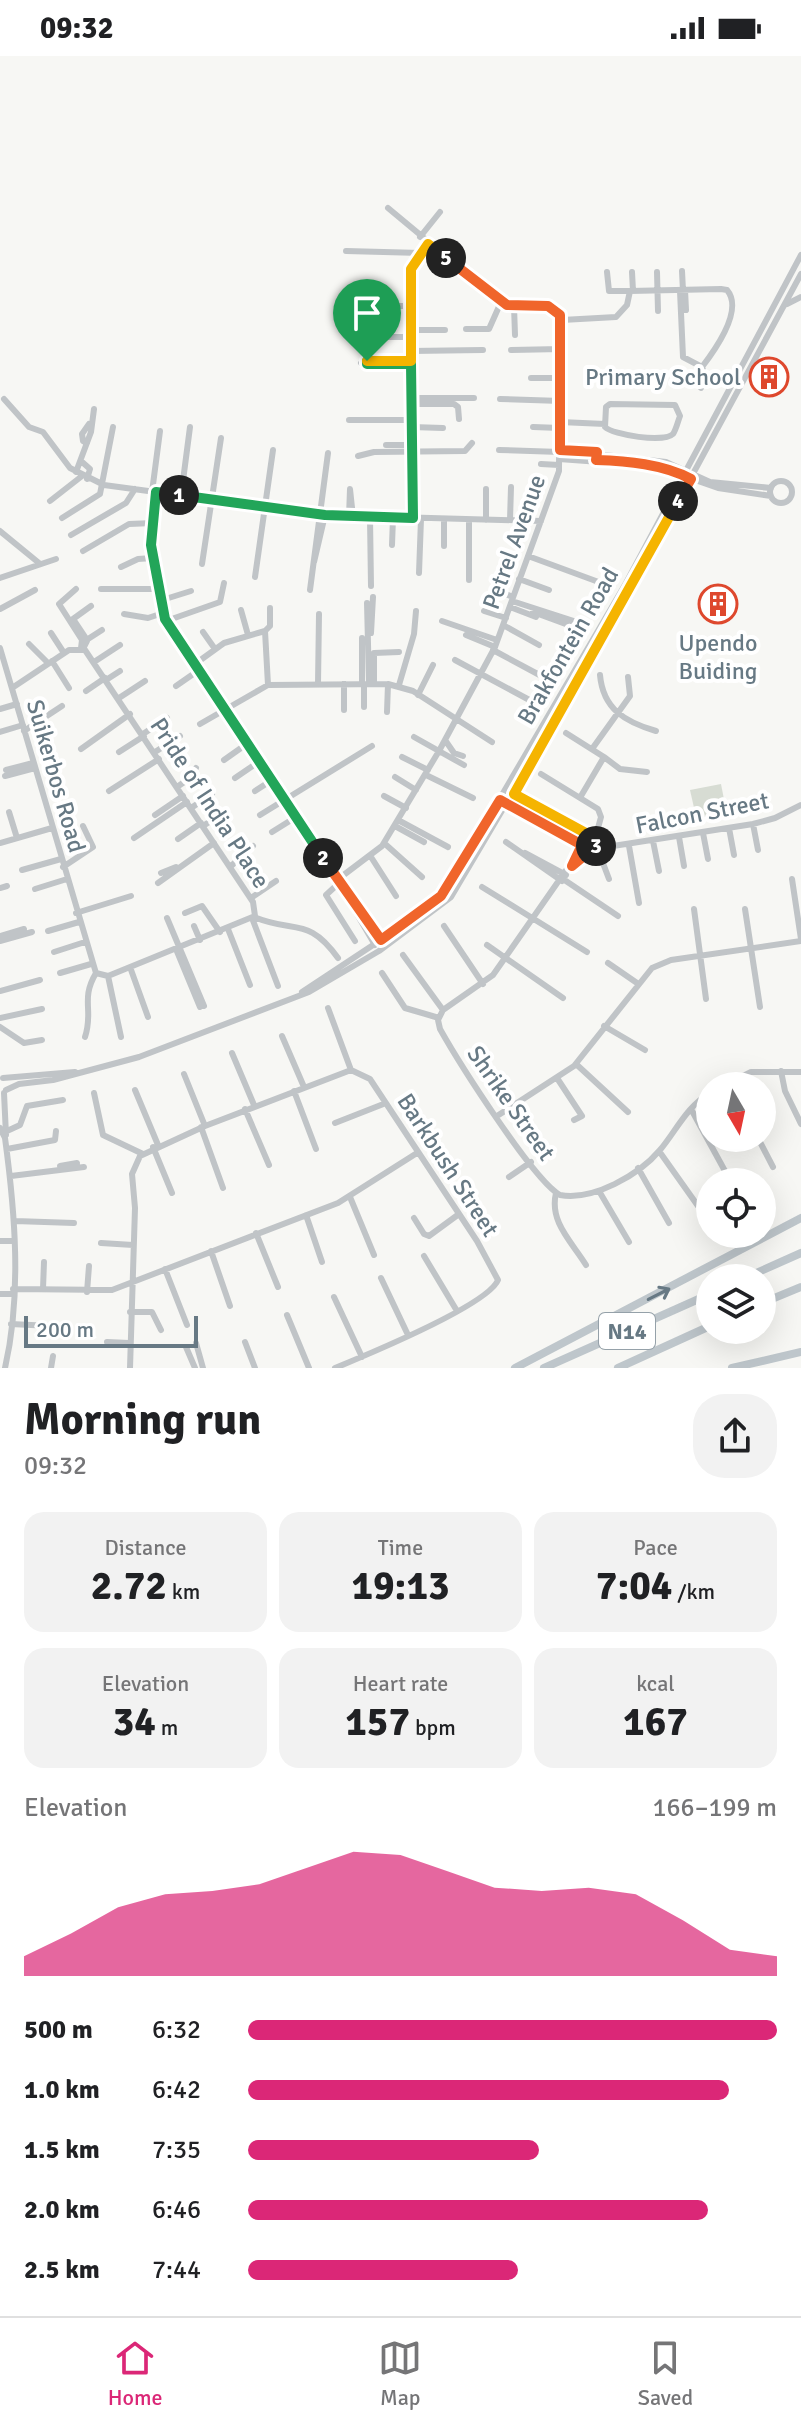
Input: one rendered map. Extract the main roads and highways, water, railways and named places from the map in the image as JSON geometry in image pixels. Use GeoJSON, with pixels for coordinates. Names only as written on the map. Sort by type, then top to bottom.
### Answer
{"type":"FeatureCollection","features":[{"type":"Feature","properties":{"kind":"highway"},"geometry":{"type":"LineString","coordinates":[[515,1368],[801,1218]]}},
{"type":"Feature","properties":{"kind":"highway"},"geometry":{"type":"LineString","coordinates":[[776,1264],[801,1253]]}},
{"type":"Feature","properties":{"kind":"highway"},"geometry":{"type":"LineString","coordinates":[[776,1297],[801,1287]]}},
{"type":"Feature","properties":{"kind":"highway","name":"N14"},"geometry":{"type":"LineString","coordinates":[[544,1368],[696,1300]]}},
{"type":"Feature","properties":{"kind":"highway","name":"N14"},"geometry":{"type":"LineString","coordinates":[[618,1368],[696,1332]]}},
{"type":"Feature","properties":{"kind":"highway"},"geometry":{"type":"LineString","coordinates":[[732,1368],[801,1352]]}},
{"type":"Feature","properties":{"kind":"place","name":"Primary School"},"geometry":{"type":"Point","coordinates":[769,377]}},
{"type":"Feature","properties":{"kind":"place","name":"Upendo Buiding"},"geometry":{"type":"Point","coordinates":[718,604]}}]}
